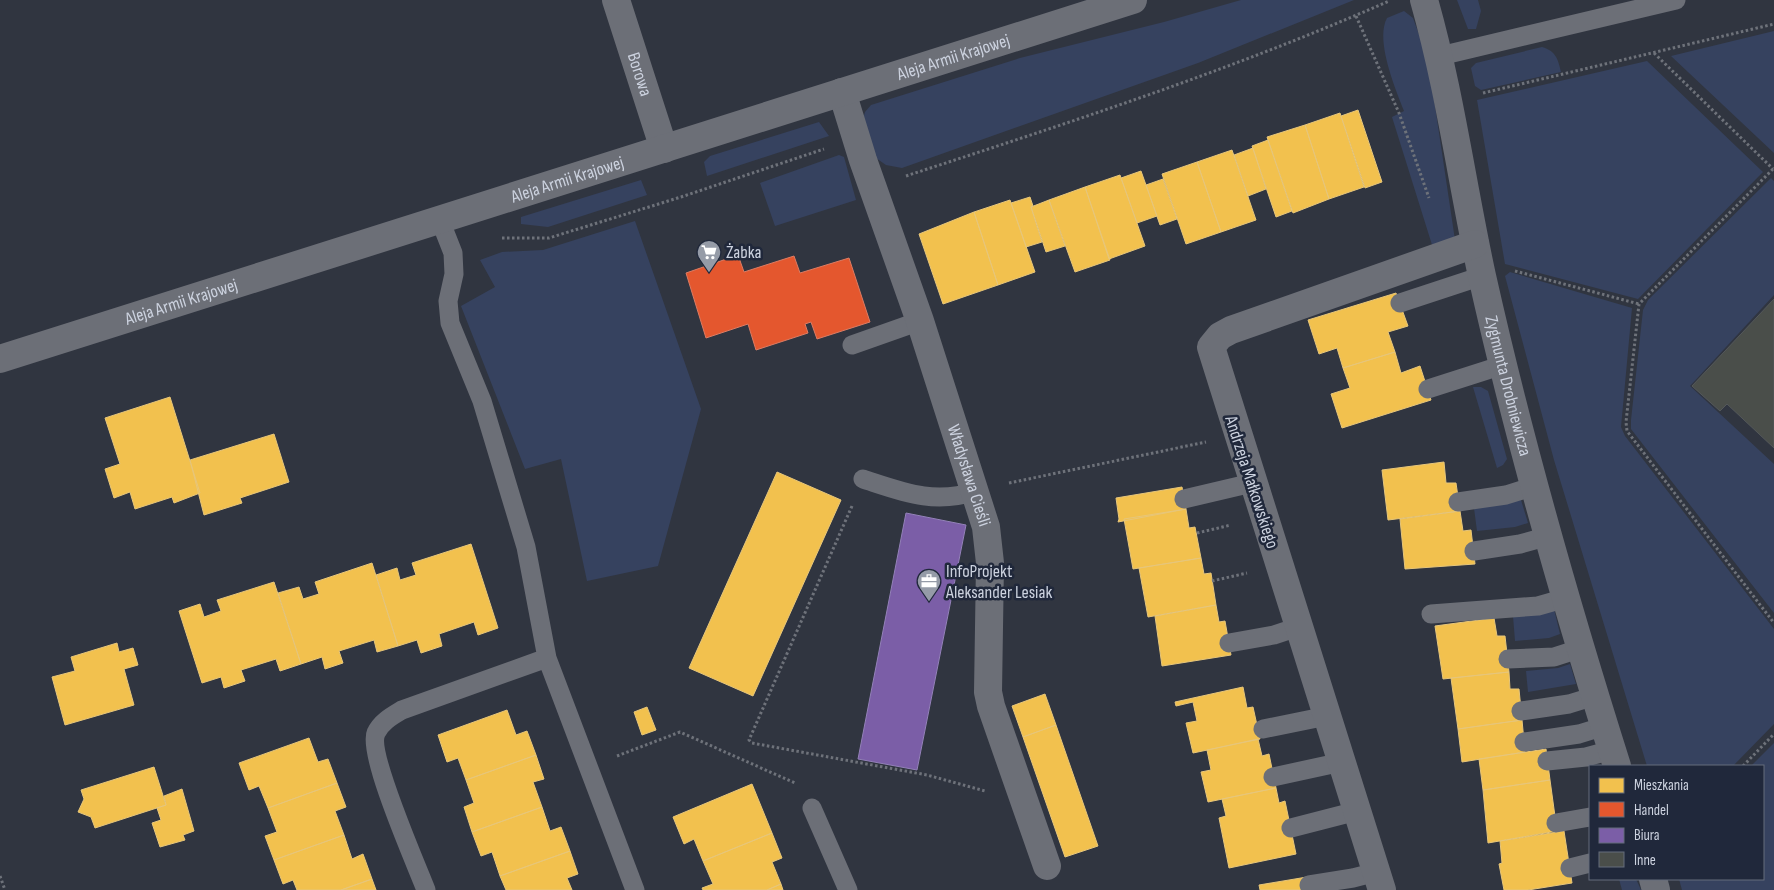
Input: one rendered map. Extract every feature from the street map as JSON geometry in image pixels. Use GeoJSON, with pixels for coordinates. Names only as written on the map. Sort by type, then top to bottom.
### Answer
{"type":"FeatureCollection","features":[{"type":"Feature","properties":{"kind":"street","name":"Borowa"},"geometry":{"type":"LineString","coordinates":[[616,0],[664,149]]}},
{"type":"Feature","properties":{"kind":"street","name":"Aleja Armii Krajowej"},"geometry":{"type":"LineString","coordinates":[[0,359],[1133,0]]}},
{"type":"Feature","properties":{"kind":"street","name":"Zygmunta Drobniewicza"},"geometry":{"type":"LineString","coordinates":[[1424,0],[1440,56],[1475,244],[1495,272],[1503,365],[1566,598],[1611,747]]}},
{"type":"Feature","properties":{"kind":"street","name":"Władysława Cieśli"},"geometry":{"type":"LineString","coordinates":[[842,92],[863,160],[920,320],[986,526],[990,563],[988,692],[990,706],[1047,866]]}},
{"type":"Feature","properties":{"kind":"street","name":"Andrzeja Małkowskiego"},"geometry":{"type":"LineString","coordinates":[[1379,881],[1212,356],[1211,347],[1220,336],[1475,244]]}},
{"type":"Feature","properties":{"kind":"lane"},"geometry":{"type":"LineString","coordinates":[[1440,56],[1676,0]]}},
{"type":"Feature","properties":{"kind":"lane"},"geometry":{"type":"LineString","coordinates":[[440,220],[453,254],[454,274],[448,301],[450,323],[482,401],[526,547],[547,658],[635,890]]}},
{"type":"Feature","properties":{"kind":"lane"},"geometry":{"type":"LineString","coordinates":[[1400,303],[1495,272]]}},
{"type":"Feature","properties":{"kind":"lane"},"geometry":{"type":"LineString","coordinates":[[852,345],[920,320]]}},
{"type":"Feature","properties":{"kind":"lane"},"geometry":{"type":"LineString","coordinates":[[1428,389],[1503,365]]}},
{"type":"Feature","properties":{"kind":"lane"},"geometry":{"type":"LineString","coordinates":[[864,479],[915,496],[960,496],[976,491]]}},
{"type":"Feature","properties":{"kind":"lane"},"geometry":{"type":"LineString","coordinates":[[1184,498],[1252,483]]}},
{"type":"Feature","properties":{"kind":"lane"},"geometry":{"type":"LineString","coordinates":[[1458,502],[1506,495],[1535,486]]}},
{"type":"Feature","properties":{"kind":"lane"},"geometry":{"type":"LineString","coordinates":[[1474,551],[1520,544],[1549,536]]}},
{"type":"Feature","properties":{"kind":"lane"},"geometry":{"type":"LineString","coordinates":[[1431,614],[1538,606],[1566,598]]}},
{"type":"Feature","properties":{"kind":"lane"},"geometry":{"type":"LineString","coordinates":[[1229,643],[1298,627]]}},
{"type":"Feature","properties":{"kind":"lane"},"geometry":{"type":"LineString","coordinates":[[1508,659],[1554,657],[1582,648]]}},
{"type":"Feature","properties":{"kind":"lane"},"geometry":{"type":"LineString","coordinates":[[426,890],[387,790],[375,746],[376,733],[386,720],[402,710],[547,658]]}},
{"type":"Feature","properties":{"kind":"lane"},"geometry":{"type":"LineString","coordinates":[[1521,711],[1569,704],[1595,696]]}},
{"type":"Feature","properties":{"kind":"lane"},"geometry":{"type":"LineString","coordinates":[[1263,729],[1326,716]]}},
{"type":"Feature","properties":{"kind":"lane"},"geometry":{"type":"LineString","coordinates":[[1524,742],[1579,734],[1611,747]]}},
{"type":"Feature","properties":{"kind":"lane"},"geometry":{"type":"LineString","coordinates":[[1547,761],[1586,757],[1611,747]]}},
{"type":"Feature","properties":{"kind":"lane"},"geometry":{"type":"LineString","coordinates":[[1274,777],[1342,762]]}},
{"type":"Feature","properties":{"kind":"lane"},"geometry":{"type":"LineString","coordinates":[[812,808],[848,890]]}},
{"type":"Feature","properties":{"kind":"lane"},"geometry":{"type":"LineString","coordinates":[[1291,828],[1357,811]]}},
{"type":"Feature","properties":{"kind":"lane"},"geometry":{"type":"LineString","coordinates":[[1556,823],[1589,817]]}},
{"type":"Feature","properties":{"kind":"lane"},"geometry":{"type":"LineString","coordinates":[[1570,868],[1589,862]]}},
{"type":"Feature","properties":{"kind":"lane"},"geometry":{"type":"LineString","coordinates":[[1308,885],[1353,878],[1379,881]]}},
{"type":"Feature","properties":{"kind":"path"},"geometry":{"type":"LineString","coordinates":[[897,177],[1033,134],[1210,72],[1356,16],[1392,0]]}},
{"type":"Feature","properties":{"kind":"path"},"geometry":{"type":"LineString","coordinates":[[1356,16],[1399,114],[1449,253]]}},
{"type":"Feature","properties":{"kind":"path"},"geometry":{"type":"LineString","coordinates":[[1480,94],[1774,24]]}},
{"type":"Feature","properties":{"kind":"path"},"geometry":{"type":"LineString","coordinates":[[1654,52],[1773,170],[1639,304],[1626,422],[1628,431],[1774,623]]}},
{"type":"Feature","properties":{"kind":"path"},"geometry":{"type":"LineString","coordinates":[[494,241],[501,238],[549,238],[681,197],[828,148]]}},
{"type":"Feature","properties":{"kind":"path"},"geometry":{"type":"LineString","coordinates":[[1495,272],[1639,304]]}},
{"type":"Feature","properties":{"kind":"path"},"geometry":{"type":"LineString","coordinates":[[976,491],[1031,477],[1216,440],[1239,440]]}},
{"type":"Feature","properties":{"kind":"path"},"geometry":{"type":"LineString","coordinates":[[864,479],[749,740],[752,743],[927,775],[1007,797],[1022,794]]}},
{"type":"Feature","properties":{"kind":"path"},"geometry":{"type":"LineString","coordinates":[[1196,533],[1238,524]]}},
{"type":"Feature","properties":{"kind":"path"},"geometry":{"type":"LineString","coordinates":[[1212,581],[1254,572]]}},
{"type":"Feature","properties":{"kind":"path"},"geometry":{"type":"LineString","coordinates":[[588,767],[680,732],[803,786],[812,808]]}},
{"type":"Feature","properties":{"kind":"path"},"geometry":{"type":"LineString","coordinates":[[1744,765],[1774,734]]}},
{"type":"Feature","properties":{"kind":"path"},"geometry":{"type":"LineString","coordinates":[[0,876],[5,890]]}},
{"type":"Feature","properties":{"kind":"shaded area"},"geometry":{"type":"Polygon","coordinates":[[[1241,0],[1354,0],[1198,63],[902,168],[886,165],[873,156],[863,119],[865,112],[871,105],[1020,58],[1164,22],[1241,0]]]}},
{"type":"Feature","properties":{"kind":"shaded area"},"geometry":{"type":"Polygon","coordinates":[[[1457,0],[1478,0],[1481,11],[1476,29],[1468,29],[1457,0]]]}},
{"type":"Feature","properties":{"kind":"shaded area"},"geometry":{"type":"Polygon","coordinates":[[[1404,11],[1413,18],[1428,59],[1455,240],[1433,248],[1392,117],[1404,111],[1388,64],[1383,39],[1384,27],[1387,18],[1404,11]]]}},
{"type":"Feature","properties":{"kind":"shaded area"},"geometry":{"type":"Polygon","coordinates":[[[1774,31],[1774,153],[1671,56],[1774,31]]]}},
{"type":"Feature","properties":{"kind":"shaded area"},"geometry":{"type":"Polygon","coordinates":[[[1542,47],[1556,56],[1561,72],[1481,90],[1475,86],[1471,68],[1476,63],[1542,47]]]}},
{"type":"Feature","properties":{"kind":"shaded area"},"geometry":{"type":"Polygon","coordinates":[[[1647,61],[1763,172],[1638,299],[1505,264],[1477,100],[1647,61]]]}},
{"type":"Feature","properties":{"kind":"shaded area"},"geometry":{"type":"Polygon","coordinates":[[[819,122],[829,136],[707,176],[704,162],[710,156],[819,122]]]}},
{"type":"Feature","properties":{"kind":"shaded area"},"geometry":{"type":"Polygon","coordinates":[[[839,155],[844,157],[856,200],[775,226],[760,183],[839,155]]]}},
{"type":"Feature","properties":{"kind":"shaded area"},"geometry":{"type":"Polygon","coordinates":[[[1771,178],[1774,181],[1774,295],[1690,386],[1774,464],[1774,613],[1631,429],[1643,310],[1648,300],[1771,178]]]}},
{"type":"Feature","properties":{"kind":"shaded area"},"geometry":{"type":"Polygon","coordinates":[[[641,180],[647,195],[548,227],[521,224],[521,217],[641,180]]]}},
{"type":"Feature","properties":{"kind":"shaded area"},"geometry":{"type":"Polygon","coordinates":[[[635,221],[701,409],[658,566],[587,581],[561,459],[525,469],[461,306],[495,287],[480,260],[502,252],[543,250],[635,221]]]}},
{"type":"Feature","properties":{"kind":"shaded area"},"geometry":{"type":"Polygon","coordinates":[[[1510,272],[1632,308],[1621,427],[1625,436],[1774,629],[1774,724],[1734,765],[1647,765],[1554,460],[1505,276],[1510,272]]]}},
{"type":"Feature","properties":{"kind":"shaded area"},"geometry":{"type":"Polygon","coordinates":[[[1473,387],[1481,387],[1488,391],[1507,459],[1503,465],[1497,468],[1473,387]]]}},
{"type":"Feature","properties":{"kind":"shaded area"},"geometry":{"type":"Polygon","coordinates":[[[1521,500],[1528,523],[1515,527],[1477,531],[1474,508],[1521,500]]]}},
{"type":"Feature","properties":{"kind":"shaded area"},"geometry":{"type":"Polygon","coordinates":[[[1554,609],[1560,634],[1549,638],[1515,641],[1513,616],[1554,609]]]}},
{"type":"Feature","properties":{"kind":"shaded area"},"geometry":{"type":"Polygon","coordinates":[[[1570,664],[1576,684],[1528,692],[1526,671],[1558,668],[1570,664]]]}},
{"type":"Feature","properties":{"kind":"shaded area"},"geometry":{"type":"Polygon","coordinates":[[[1774,743],[1774,890],[1682,890],[1679,880],[1764,880],[1764,765],[1752,765],[1774,743]]]}},
{"type":"Feature","properties":{"kind":"shaded area"},"geometry":{"type":"Polygon","coordinates":[[[1619,880],[1636,880],[1641,890],[1622,890],[1619,880]]]}},
{"type":"Feature","properties":{"kind":"building: Mieszkania"},"geometry":{"type":"Polygon","coordinates":[[[1358,110],[1382,182],[1365,188],[1341,116],[1358,110]]]}},
{"type":"Feature","properties":{"kind":"building: Mieszkania"},"geometry":{"type":"Polygon","coordinates":[[[1340,113],[1364,187],[1329,199],[1305,125],[1340,113]]]}},
{"type":"Feature","properties":{"kind":"building: Mieszkania"},"geometry":{"type":"Polygon","coordinates":[[[1305,125],[1329,199],[1293,213],[1267,137],[1305,125]]]}},
{"type":"Feature","properties":{"kind":"building: Mieszkania"},"geometry":{"type":"Polygon","coordinates":[[[1268,140],[1292,211],[1276,217],[1252,146],[1268,140]]]}},
{"type":"Feature","properties":{"kind":"building: Mieszkania"},"geometry":{"type":"Polygon","coordinates":[[[1253,148],[1266,189],[1248,196],[1234,155],[1253,148]]]}},
{"type":"Feature","properties":{"kind":"building: Mieszkania"},"geometry":{"type":"Polygon","coordinates":[[[1232,150],[1256,220],[1221,232],[1197,162],[1232,150]]]}},
{"type":"Feature","properties":{"kind":"building: Mieszkania"},"geometry":{"type":"Polygon","coordinates":[[[1197,162],[1221,232],[1186,244],[1162,174],[1197,162]]]}},
{"type":"Feature","properties":{"kind":"building: Mieszkania"},"geometry":{"type":"Polygon","coordinates":[[[1141,171],[1157,216],[1137,223],[1121,178],[1141,171]]]}},
{"type":"Feature","properties":{"kind":"building: Mieszkania"},"geometry":{"type":"Polygon","coordinates":[[[1120,175],[1145,246],[1109,259],[1085,187],[1120,175]]]}},
{"type":"Feature","properties":{"kind":"building: Mieszkania"},"geometry":{"type":"Polygon","coordinates":[[[1163,179],[1177,219],[1160,225],[1146,185],[1163,179]]]}},
{"type":"Feature","properties":{"kind":"building: Mieszkania"},"geometry":{"type":"Polygon","coordinates":[[[1085,187],[1110,260],[1075,272],[1049,200],[1085,187]]]}},
{"type":"Feature","properties":{"kind":"building: Mieszkania"},"geometry":{"type":"Polygon","coordinates":[[[1030,197],[1033,206],[1031,207],[1042,242],[1026,247],[1011,203],[1030,197]]]}},
{"type":"Feature","properties":{"kind":"building: Mieszkania"},"geometry":{"type":"Polygon","coordinates":[[[1010,200],[1035,272],[998,285],[974,212],[1010,200]]]}},
{"type":"Feature","properties":{"kind":"building: Mieszkania"},"geometry":{"type":"Polygon","coordinates":[[[1049,200],[1065,246],[1046,252],[1031,207],[1049,200]]]}},
{"type":"Feature","properties":{"kind":"building: Mieszkania"},"geometry":{"type":"Polygon","coordinates":[[[974,212],[998,285],[943,304],[919,234],[974,212]]]}},
{"type":"Feature","properties":{"kind":"building: Mieszkania"},"geometry":{"type":"Polygon","coordinates":[[[1396,293],[1408,326],[1388,332],[1395,352],[1343,368],[1337,348],[1319,354],[1308,320],[1396,293]]]}},
{"type":"Feature","properties":{"kind":"building: Mieszkania"},"geometry":{"type":"Polygon","coordinates":[[[1395,352],[1401,373],[1420,366],[1431,400],[1342,428],[1331,394],[1350,388],[1343,368],[1395,352]]]}},
{"type":"Feature","properties":{"kind":"building: Mieszkania"},"geometry":{"type":"Polygon","coordinates":[[[170,397],[200,493],[174,503],[172,497],[135,509],[130,492],[114,498],[105,469],[120,464],[105,418],[170,397]]]}},
{"type":"Feature","properties":{"kind":"building: Mieszkania"},"geometry":{"type":"Polygon","coordinates":[[[274,434],[289,482],[240,498],[242,503],[204,515],[190,460],[274,434]]]}},
{"type":"Feature","properties":{"kind":"building: Mieszkania"},"geometry":{"type":"Polygon","coordinates":[[[1444,462],[1446,483],[1456,483],[1460,511],[1388,520],[1382,470],[1444,462]]]}},
{"type":"Feature","properties":{"kind":"building: Mieszkania"},"geometry":{"type":"Polygon","coordinates":[[[777,472],[841,500],[753,696],[689,668],[777,472]]]}},
{"type":"Feature","properties":{"kind":"building: Mieszkania"},"geometry":{"type":"Polygon","coordinates":[[[1182,487],[1186,509],[1118,522],[1116,498],[1182,487]]]}},
{"type":"Feature","properties":{"kind":"building: Mieszkania"},"geometry":{"type":"Polygon","coordinates":[[[1186,509],[1189,528],[1195,527],[1201,558],[1133,569],[1124,519],[1186,509]]]}},
{"type":"Feature","properties":{"kind":"building: Mieszkania"},"geometry":{"type":"Polygon","coordinates":[[[1460,511],[1463,531],[1471,530],[1475,564],[1405,569],[1400,519],[1460,511]]]}},
{"type":"Feature","properties":{"kind":"building: Mieszkania"},"geometry":{"type":"Polygon","coordinates":[[[471,544],[498,628],[478,635],[474,622],[439,634],[442,646],[421,653],[417,640],[398,646],[376,575],[397,568],[400,580],[416,575],[412,563],[471,544]]]}},
{"type":"Feature","properties":{"kind":"building: Mieszkania"},"geometry":{"type":"Polygon","coordinates":[[[1201,558],[1204,574],[1211,573],[1216,605],[1148,617],[1139,568],[1201,558]]]}},
{"type":"Feature","properties":{"kind":"building: Mieszkania"},"geometry":{"type":"Polygon","coordinates":[[[372,563],[398,646],[377,652],[374,640],[339,651],[343,663],[325,669],[322,657],[301,664],[278,593],[299,587],[303,599],[319,594],[315,582],[372,563]]]}},
{"type":"Feature","properties":{"kind":"building: Mieszkania"},"geometry":{"type":"Polygon","coordinates":[[[274,582],[301,664],[280,671],[276,659],[241,670],[245,681],[224,688],[221,677],[202,683],[179,611],[200,604],[204,617],[221,611],[217,600],[274,582]]]}},
{"type":"Feature","properties":{"kind":"building: Mieszkania"},"geometry":{"type":"Polygon","coordinates":[[[1216,605],[1219,622],[1225,621],[1231,655],[1162,666],[1155,616],[1216,605]]]}},
{"type":"Feature","properties":{"kind":"building: Mieszkania"},"geometry":{"type":"Polygon","coordinates":[[[1494,618],[1497,636],[1505,636],[1509,672],[1443,679],[1435,626],[1494,618]]]}},
{"type":"Feature","properties":{"kind":"building: Mieszkania"},"geometry":{"type":"Polygon","coordinates":[[[117,643],[119,652],[133,648],[138,665],[124,669],[134,705],[65,725],[52,677],[75,671],[71,657],[117,643]]]}},
{"type":"Feature","properties":{"kind":"building: Mieszkania"},"geometry":{"type":"Polygon","coordinates":[[[1509,672],[1510,689],[1519,689],[1522,720],[1458,729],[1451,678],[1509,672]]]}},
{"type":"Feature","properties":{"kind":"building: Mieszkania"},"geometry":{"type":"Polygon","coordinates":[[[1243,687],[1247,708],[1253,707],[1260,739],[1193,753],[1186,723],[1197,721],[1193,702],[1176,706],[1175,702],[1243,687]]]}},
{"type":"Feature","properties":{"kind":"building: Mieszkania"},"geometry":{"type":"Polygon","coordinates":[[[1045,694],[1056,725],[1023,737],[1012,706],[1045,694]]]}},
{"type":"Feature","properties":{"kind":"building: Mieszkania"},"geometry":{"type":"Polygon","coordinates":[[[647,707],[656,730],[642,735],[634,712],[647,707]]]}},
{"type":"Feature","properties":{"kind":"building: Mieszkania"},"geometry":{"type":"Polygon","coordinates":[[[507,710],[516,735],[527,731],[536,755],[466,780],[458,758],[447,762],[438,735],[507,710]]]}},
{"type":"Feature","properties":{"kind":"building: Mieszkania"},"geometry":{"type":"Polygon","coordinates":[[[1522,720],[1525,752],[1462,762],[1458,729],[1522,720]]]}},
{"type":"Feature","properties":{"kind":"building: Mieszkania"},"geometry":{"type":"Polygon","coordinates":[[[1056,725],[1098,846],[1065,857],[1023,737],[1056,725]]]}},
{"type":"Feature","properties":{"kind":"building: Mieszkania"},"geometry":{"type":"Polygon","coordinates":[[[309,738],[318,762],[328,759],[337,783],[268,808],[259,786],[249,790],[239,763],[309,738]]]}},
{"type":"Feature","properties":{"kind":"building: Mieszkania"},"geometry":{"type":"Polygon","coordinates":[[[1258,739],[1262,756],[1269,754],[1276,788],[1208,802],[1201,772],[1211,770],[1207,750],[1258,739]]]}},
{"type":"Feature","properties":{"kind":"building: Mieszkania"},"geometry":{"type":"Polygon","coordinates":[[[1546,749],[1550,780],[1483,790],[1479,759],[1546,749]]]}},
{"type":"Feature","properties":{"kind":"building: Mieszkania"},"geometry":{"type":"Polygon","coordinates":[[[536,755],[544,779],[533,782],[542,807],[472,832],[464,807],[474,803],[466,780],[536,755]]]}},
{"type":"Feature","properties":{"kind":"building: Mieszkania"},"geometry":{"type":"Polygon","coordinates":[[[154,767],[166,805],[95,828],[91,817],[78,812],[84,799],[81,790],[154,767]]]}},
{"type":"Feature","properties":{"kind":"building: Mieszkania"},"geometry":{"type":"Polygon","coordinates":[[[1550,780],[1557,831],[1488,843],[1483,790],[1550,780]]]}},
{"type":"Feature","properties":{"kind":"building: Mieszkania"},"geometry":{"type":"Polygon","coordinates":[[[337,783],[346,807],[335,811],[344,835],[274,860],[265,836],[277,832],[268,808],[337,783]]]}},
{"type":"Feature","properties":{"kind":"building: Mieszkania"},"geometry":{"type":"Polygon","coordinates":[[[752,784],[772,833],[703,861],[694,839],[684,844],[673,817],[752,784]]]}},
{"type":"Feature","properties":{"kind":"building: Mieszkania"},"geometry":{"type":"Polygon","coordinates":[[[1276,788],[1279,803],[1285,801],[1296,854],[1229,868],[1219,818],[1226,816],[1222,799],[1276,788]]]}},
{"type":"Feature","properties":{"kind":"building: Mieszkania"},"geometry":{"type":"Polygon","coordinates":[[[182,789],[194,831],[183,835],[185,840],[160,847],[152,823],[161,820],[157,808],[166,805],[164,796],[182,789]]]}},
{"type":"Feature","properties":{"kind":"building: Mieszkania"},"geometry":{"type":"Polygon","coordinates":[[[542,807],[550,831],[561,827],[570,851],[500,876],[492,852],[481,856],[472,832],[542,807]]]}},
{"type":"Feature","properties":{"kind":"building: Mieszkania"},"geometry":{"type":"Polygon","coordinates":[[[1564,831],[1572,883],[1528,890],[1504,890],[1499,864],[1502,863],[1500,841],[1564,831]]]}},
{"type":"Feature","properties":{"kind":"building: Mieszkania"},"geometry":{"type":"Polygon","coordinates":[[[772,833],[782,858],[772,862],[781,884],[767,890],[703,890],[702,888],[713,884],[703,861],[772,833]]]}},
{"type":"Feature","properties":{"kind":"building: Mieszkania"},"geometry":{"type":"Polygon","coordinates":[[[344,835],[352,859],[363,854],[372,879],[341,890],[297,890],[293,880],[283,884],[274,860],[344,835]]]}},
{"type":"Feature","properties":{"kind":"building: Mieszkania"},"geometry":{"type":"Polygon","coordinates":[[[570,851],[578,874],[567,878],[572,890],[506,890],[500,876],[570,851]]]}},
{"type":"Feature","properties":{"kind":"building: Mieszkania"},"geometry":{"type":"Polygon","coordinates":[[[1307,877],[1309,890],[1260,890],[1259,885],[1307,877]]]}},
{"type":"Feature","properties":{"kind":"building: Mieszkania"},"geometry":{"type":"Polygon","coordinates":[[[372,879],[376,890],[341,890],[372,879]]]}},
{"type":"Feature","properties":{"kind":"building: Mieszkania"},"geometry":{"type":"Polygon","coordinates":[[[781,884],[783,890],[767,890],[781,884]]]}},
{"type":"Feature","properties":{"kind":"building: Handel"},"geometry":{"type":"Polygon","coordinates":[[[738,255],[744,272],[794,256],[800,273],[849,258],[870,322],[817,339],[811,322],[805,324],[808,333],[756,350],[748,324],[706,338],[686,273],[738,255]]]}},
{"type":"Feature","properties":{"kind":"building: Biura"},"geometry":{"type":"Polygon","coordinates":[[[906,513],[966,525],[917,770],[858,759],[906,513]]]}},
{"type":"Feature","properties":{"kind":"building: Inne"},"geometry":{"type":"Polygon","coordinates":[[[1774,299],[1774,448],[1727,404],[1720,411],[1692,386],[1774,299]]]}},
{"type":"Feature","properties":{"kind":"place","name":"Żabka"},"geometry":{"type":"Point","coordinates":[709,273]}},
{"type":"Feature","properties":{"kind":"place","name":"InfoProjekt Aleksander Lesiak"},"geometry":{"type":"Point","coordinates":[929,602]}}]}
